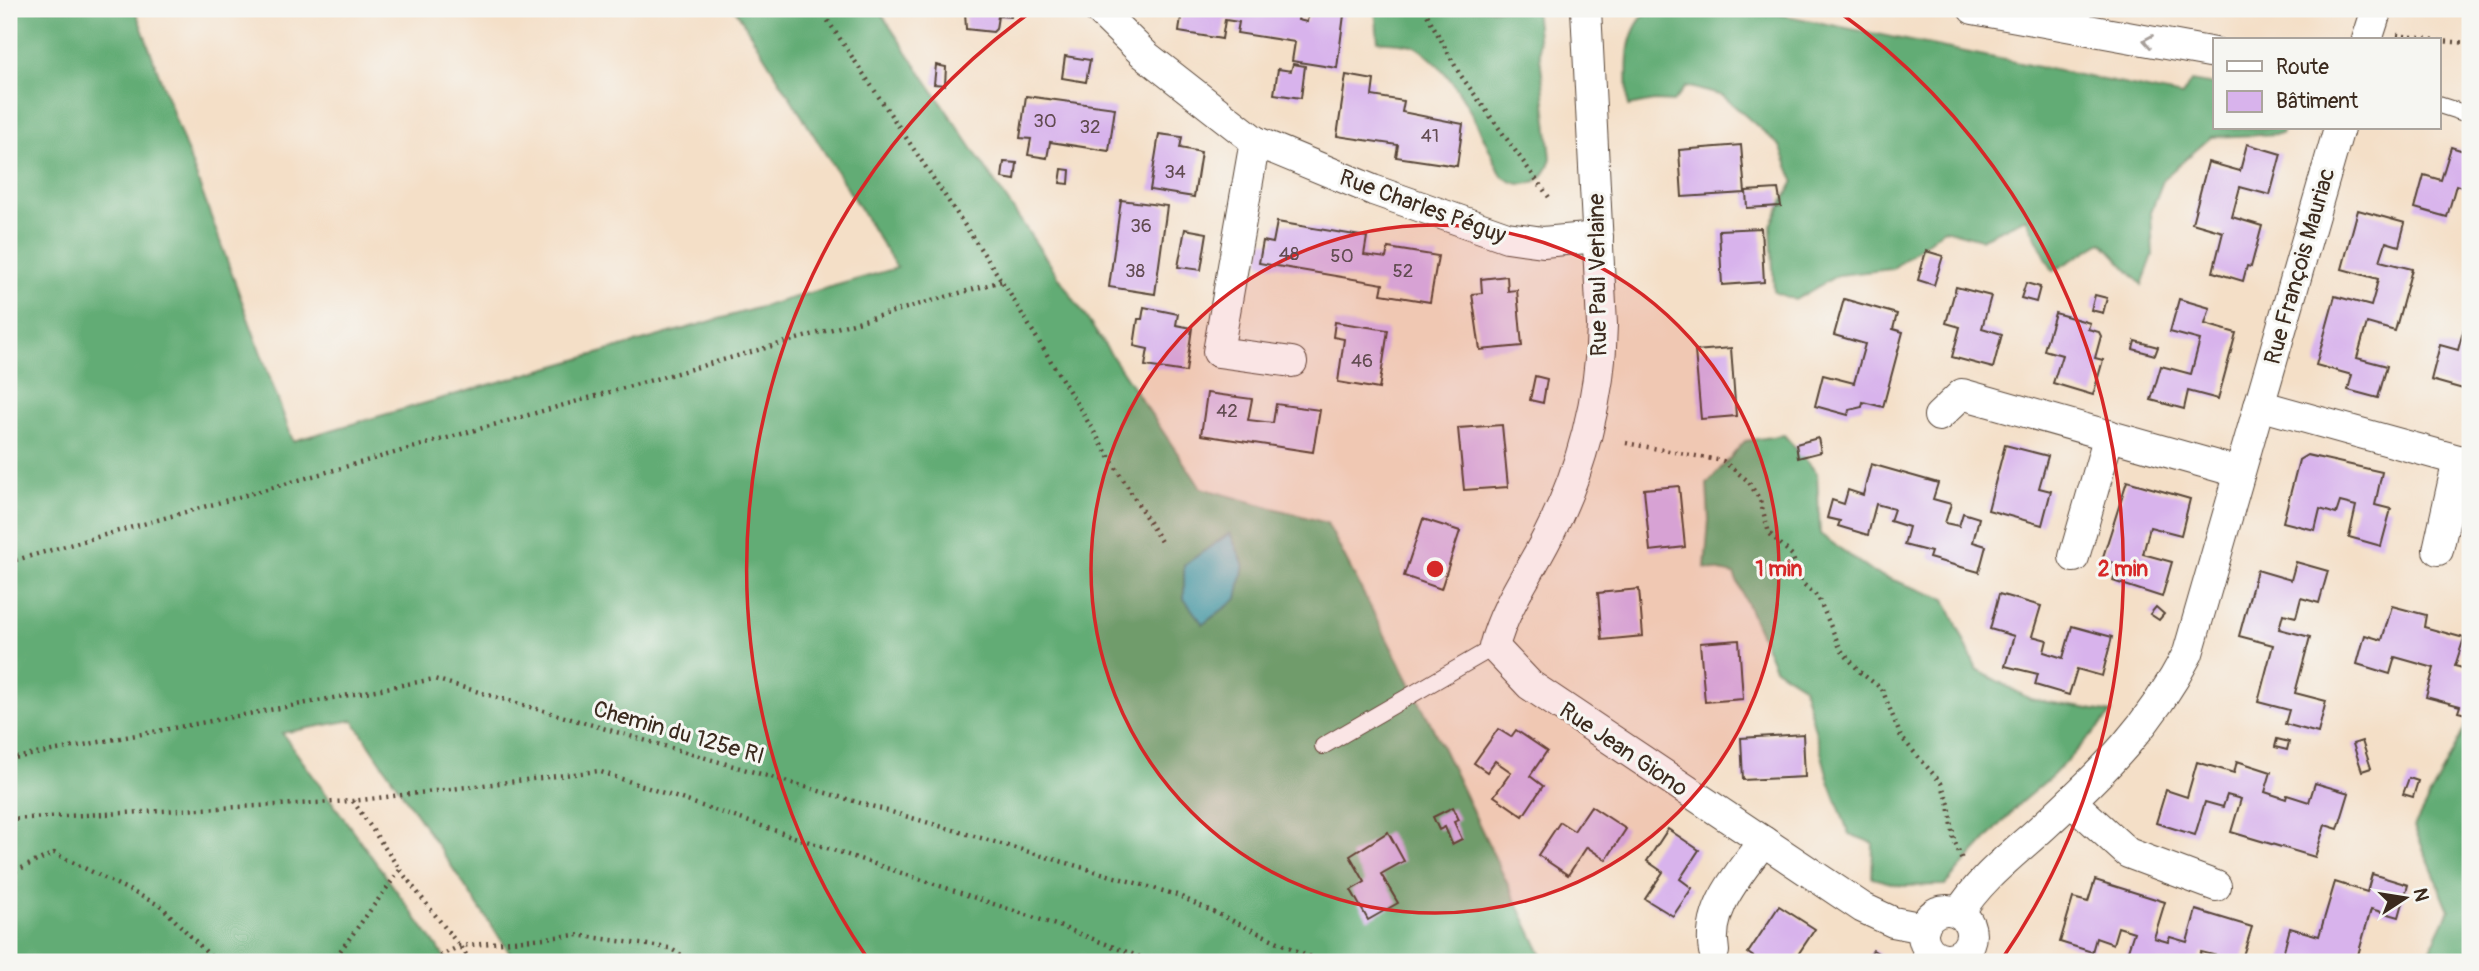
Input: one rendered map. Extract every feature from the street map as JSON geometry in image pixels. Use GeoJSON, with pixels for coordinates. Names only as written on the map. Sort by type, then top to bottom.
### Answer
{"type":"FeatureCollection","features":[{"type":"Feature","properties":{"kind":"street","name":"Rue Charles Péguy"},"geometry":{"type":"LineString","coordinates":[[1098,9],[1163,71],[1255,141],[1373,190],[1507,237],[1543,242],[1598,237]]}},
{"type":"Feature","properties":{"kind":"street","name":"Rue Paul Verlaine"},"geometry":{"type":"LineString","coordinates":[[1494,647],[1507,607],[1547,539],[1568,494],[1588,432],[1602,340],[1586,9]]}},
{"type":"Feature","properties":{"kind":"street"},"geometry":{"type":"LineString","coordinates":[[1973,9],[2213,53]]}},
{"type":"Feature","properties":{"kind":"street","name":"Rue François Mauriac"},"geometry":{"type":"LineString","coordinates":[[1959,913],[1982,883],[2071,801],[2147,723],[2182,665],[2199,620],[2238,472],[2338,130]]}},
{"type":"Feature","properties":{"kind":"street"},"geometry":{"type":"LineString","coordinates":[[1255,141],[1218,352],[1292,362]]}},
{"type":"Feature","properties":{"kind":"street"},"geometry":{"type":"LineString","coordinates":[[1939,415],[1962,394],[2238,472]]}},
{"type":"Feature","properties":{"kind":"street"},"geometry":{"type":"LineString","coordinates":[[2259,405],[2458,460],[2438,550]]}},
{"type":"Feature","properties":{"kind":"street"},"geometry":{"type":"LineString","coordinates":[[2074,557],[2109,435]]}},
{"type":"Feature","properties":{"kind":"street","name":"Rue Jean Giono"},"geometry":{"type":"LineString","coordinates":[[1494,647],[1530,685],[1872,914],[1924,928]]}},
{"type":"Feature","properties":{"kind":"street"},"geometry":{"type":"LineString","coordinates":[[2071,801],[2128,853],[2216,886]]}},
{"type":"Feature","properties":{"kind":"street"},"geometry":{"type":"LineString","coordinates":[[1714,951],[1712,929],[1717,909],[1763,841]]}},
{"type":"Feature","properties":{"kind":"street"},"geometry":{"type":"LineString","coordinates":[[1940,911],[1959,913],[1970,925],[1972,934],[1966,957],[1947,958],[1935,954],[1924,941],[1924,928],[1929,917],[1940,911]]}},
{"type":"Feature","properties":{"kind":"lane"},"geometry":{"type":"LineString","coordinates":[[2440,105],[2470,115]]}},
{"type":"Feature","properties":{"kind":"lane"},"geometry":{"type":"LineString","coordinates":[[1323,746],[1494,647]]}},
{"type":"Feature","properties":{"kind":"path"},"geometry":{"type":"LineString","coordinates":[[820,9],[1002,281],[1163,545]]}},
{"type":"Feature","properties":{"kind":"path"},"geometry":{"type":"LineString","coordinates":[[1424,9],[1459,73],[1551,200]]}},
{"type":"Feature","properties":{"kind":"path"},"geometry":{"type":"LineString","coordinates":[[2378,27],[2428,38]]}},
{"type":"Feature","properties":{"kind":"path"},"geometry":{"type":"LineString","coordinates":[[2440,40],[2470,43]]}},
{"type":"Feature","properties":{"kind":"path"},"geometry":{"type":"LineString","coordinates":[[9,562],[1002,281]]}},
{"type":"Feature","properties":{"kind":"path"},"geometry":{"type":"LineString","coordinates":[[1626,443],[1723,461],[1748,481],[1760,500],[1769,533],[1792,555],[1801,582],[1818,597],[1841,650],[1861,673],[1882,690],[1901,737],[1941,783],[1949,804],[1954,840],[1969,871]]}},
{"type":"Feature","properties":{"kind":"path","name":"Chemin du 125e RI"},"geometry":{"type":"LineString","coordinates":[[9,759],[434,679],[1177,895],[1321,962]]}},
{"type":"Feature","properties":{"kind":"path"},"geometry":{"type":"LineString","coordinates":[[9,819],[353,801],[598,771],[1046,921],[1153,962]]}},
{"type":"Feature","properties":{"kind":"path"},"geometry":{"type":"LineString","coordinates":[[353,801],[400,870],[472,962]]}},
{"type":"Feature","properties":{"kind":"path"},"geometry":{"type":"LineString","coordinates":[[9,874],[54,853],[161,906],[216,962]]}},
{"type":"Feature","properties":{"kind":"path"},"geometry":{"type":"LineString","coordinates":[[332,962],[400,870]]}},
{"type":"Feature","properties":{"kind":"path"},"geometry":{"type":"LineString","coordinates":[[427,962],[460,946],[576,934],[669,948],[694,962]]}},
{"type":"Feature","properties":{"kind":"green space"},"geometry":{"type":"Polygon","coordinates":[[[9,9],[135,9],[293,441],[897,268],[735,9],[878,9],[1201,488],[1327,523],[1430,722],[1545,962],[516,962],[353,720],[282,733],[448,962],[9,962],[9,9]]]}},
{"type":"Feature","properties":{"kind":"green space"},"geometry":{"type":"Polygon","coordinates":[[[1375,9],[1535,9],[1551,158],[1544,174],[1525,184],[1502,176],[1477,123],[1445,73],[1412,45],[1378,41],[1375,9]]]}},
{"type":"Feature","properties":{"kind":"green space"},"geometry":{"type":"Polygon","coordinates":[[[1650,9],[1753,9],[2182,96],[2191,81],[2213,85],[2213,130],[2283,130],[2281,134],[2211,137],[2164,178],[2151,212],[2153,255],[2142,285],[2102,242],[2053,271],[2026,218],[1981,239],[1944,229],[1892,269],[1838,275],[1795,300],[1774,292],[1771,225],[1794,181],[1780,146],[1723,96],[1686,86],[1673,102],[1654,101],[1628,106],[1628,53],[1634,30],[1650,9]]]}},
{"type":"Feature","properties":{"kind":"green space"},"geometry":{"type":"Polygon","coordinates":[[[1784,435],[1817,473],[1820,534],[1874,573],[1945,599],[1977,670],[2030,699],[2112,713],[2052,776],[2020,803],[1945,885],[1902,886],[1872,878],[1873,843],[1849,834],[1829,781],[1803,686],[1775,668],[1734,574],[1705,568],[1709,520],[1707,484],[1745,441],[1784,435]]]}},
{"type":"Feature","properties":{"kind":"green space"},"geometry":{"type":"Polygon","coordinates":[[[2470,718],[2470,962],[2424,962],[2449,910],[2414,827],[2470,718]]]}},
{"type":"Feature","properties":{"kind":"water"},"geometry":{"type":"Polygon","coordinates":[[[1230,533],[1244,565],[1237,599],[1203,624],[1184,599],[1184,565],[1230,533]]]}},
{"type":"Feature","properties":{"kind":"building"},"geometry":{"type":"Polygon","coordinates":[[[960,9],[1012,9],[1011,17],[998,16],[993,32],[966,29],[965,11],[960,9]]]}},
{"type":"Feature","properties":{"kind":"building"},"geometry":{"type":"Polygon","coordinates":[[[1182,9],[1300,9],[1298,20],[1307,22],[1309,9],[1344,15],[1337,68],[1292,61],[1295,42],[1237,33],[1239,22],[1225,20],[1222,39],[1179,32],[1182,9]]]}},
{"type":"Feature","properties":{"kind":"building"},"geometry":{"type":"Polygon","coordinates":[[[1065,56],[1090,60],[1086,82],[1062,78],[1065,56]]]}},
{"type":"Feature","properties":{"kind":"building"},"geometry":{"type":"Polygon","coordinates":[[[1293,64],[1305,66],[1301,98],[1274,94],[1278,69],[1291,71],[1293,64]]]}},
{"type":"Feature","properties":{"kind":"building"},"geometry":{"type":"Polygon","coordinates":[[[936,65],[946,67],[945,85],[934,84],[936,65]]]}},
{"type":"Feature","properties":{"kind":"building"},"geometry":{"type":"Polygon","coordinates":[[[1346,75],[1374,80],[1372,96],[1404,101],[1402,112],[1463,124],[1457,166],[1396,157],[1398,145],[1337,136],[1346,75]]]}},
{"type":"Feature","properties":{"kind":"building"},"geometry":{"type":"Polygon","coordinates":[[[1026,96],[1115,108],[1109,151],[1050,142],[1047,158],[1028,155],[1031,139],[1020,138],[1026,96]]]}},
{"type":"Feature","properties":{"kind":"building"},"geometry":{"type":"Polygon","coordinates":[[[1159,134],[1182,137],[1180,148],[1201,152],[1194,197],[1150,190],[1159,134]]]}},
{"type":"Feature","properties":{"kind":"building"},"geometry":{"type":"Polygon","coordinates":[[[2247,144],[2281,154],[2270,195],[2240,187],[2232,217],[2262,226],[2251,267],[2247,266],[2243,281],[2213,272],[2223,232],[2192,223],[2208,162],[2240,171],[2247,144]]]}},
{"type":"Feature","properties":{"kind":"building"},"geometry":{"type":"Polygon","coordinates":[[[1741,145],[1745,193],[1682,197],[1679,150],[1741,145]]]}},
{"type":"Feature","properties":{"kind":"building"},"geometry":{"type":"Polygon","coordinates":[[[2451,147],[2470,153],[2470,190],[2456,185],[2447,217],[2415,208],[2424,175],[2441,180],[2451,147]]]}},
{"type":"Feature","properties":{"kind":"building"},"geometry":{"type":"Polygon","coordinates":[[[1004,162],[1017,163],[1015,180],[1002,178],[1004,162]]]}},
{"type":"Feature","properties":{"kind":"building"},"geometry":{"type":"Polygon","coordinates":[[[1062,169],[1070,170],[1069,184],[1060,183],[1062,169]]]}},
{"type":"Feature","properties":{"kind":"building"},"geometry":{"type":"Polygon","coordinates":[[[1778,189],[1781,206],[1747,208],[1746,191],[1778,189]]]}},
{"type":"Feature","properties":{"kind":"building"},"geometry":{"type":"Polygon","coordinates":[[[1121,200],[1167,206],[1155,294],[1109,287],[1121,200]]]}},
{"type":"Feature","properties":{"kind":"building"},"geometry":{"type":"Polygon","coordinates":[[[2358,210],[2405,223],[2399,246],[2386,242],[2380,261],[2412,269],[2395,331],[2367,323],[2357,358],[2387,366],[2378,398],[2348,390],[2352,375],[2316,365],[2335,296],[2371,306],[2375,292],[2378,279],[2342,269],[2358,210]]]}},
{"type":"Feature","properties":{"kind":"building"},"geometry":{"type":"Polygon","coordinates":[[[1277,222],[1367,237],[1364,255],[1386,258],[1388,248],[1438,256],[1430,302],[1381,294],[1383,284],[1259,263],[1263,241],[1273,243],[1277,222]]]}},
{"type":"Feature","properties":{"kind":"building"},"geometry":{"type":"Polygon","coordinates":[[[1761,228],[1764,282],[1722,285],[1719,230],[1761,228]]]}},
{"type":"Feature","properties":{"kind":"building"},"geometry":{"type":"Polygon","coordinates":[[[1185,229],[1207,233],[1201,270],[1178,267],[1185,229]]]}},
{"type":"Feature","properties":{"kind":"building"},"geometry":{"type":"Polygon","coordinates":[[[1926,251],[1943,256],[1934,285],[1918,280],[1926,251]]]}},
{"type":"Feature","properties":{"kind":"building"},"geometry":{"type":"Polygon","coordinates":[[[1507,276],[1508,291],[1517,290],[1522,346],[1480,350],[1472,294],[1482,293],[1481,279],[1507,276]]]}},
{"type":"Feature","properties":{"kind":"building"},"geometry":{"type":"Polygon","coordinates":[[[2026,283],[2040,287],[2036,302],[2021,298],[2026,283]]]}},
{"type":"Feature","properties":{"kind":"building"},"geometry":{"type":"Polygon","coordinates":[[[1956,287],[1991,296],[1982,328],[2002,334],[1993,368],[1952,357],[1960,327],[1946,323],[1956,287]]]}},
{"type":"Feature","properties":{"kind":"building"},"geometry":{"type":"Polygon","coordinates":[[[2095,295],[2107,298],[2103,313],[2091,310],[2095,295]]]}},
{"type":"Feature","properties":{"kind":"building"},"geometry":{"type":"Polygon","coordinates":[[[1844,299],[1897,314],[1893,329],[1903,332],[1883,407],[1863,402],[1862,407],[1849,410],[1848,415],[1815,406],[1823,375],[1854,383],[1865,344],[1834,335],[1844,299]]]}},
{"type":"Feature","properties":{"kind":"building"},"geometry":{"type":"Polygon","coordinates":[[[2179,299],[2210,308],[2205,324],[2236,333],[2218,399],[2188,391],[2184,409],[2151,400],[2161,366],[2191,374],[2200,340],[2170,332],[2179,299]]]}},
{"type":"Feature","properties":{"kind":"building"},"geometry":{"type":"Polygon","coordinates":[[[1144,307],[1178,314],[1176,325],[1192,328],[1186,372],[1145,366],[1148,349],[1134,346],[1138,319],[1142,319],[1144,307]]]}},
{"type":"Feature","properties":{"kind":"building"},"geometry":{"type":"Polygon","coordinates":[[[2055,313],[2090,323],[2088,329],[2099,332],[2101,336],[2095,358],[2103,360],[2093,395],[2053,383],[2062,355],[2044,350],[2055,313]]]}},
{"type":"Feature","properties":{"kind":"building"},"geometry":{"type":"Polygon","coordinates":[[[2467,317],[2470,318],[2470,365],[2463,389],[2431,380],[2440,345],[2458,350],[2467,317]]]}},
{"type":"Feature","properties":{"kind":"building"},"geometry":{"type":"Polygon","coordinates":[[[1335,322],[1388,330],[1379,389],[1338,382],[1344,339],[1333,337],[1335,322]]]}},
{"type":"Feature","properties":{"kind":"building"},"geometry":{"type":"Polygon","coordinates":[[[2135,341],[2158,347],[2155,355],[2133,349],[2135,341]]]}},
{"type":"Feature","properties":{"kind":"building"},"geometry":{"type":"Polygon","coordinates":[[[1731,348],[1736,416],[1701,419],[1695,351],[1731,348]]]}},
{"type":"Feature","properties":{"kind":"building"},"geometry":{"type":"Polygon","coordinates":[[[1535,376],[1547,379],[1543,403],[1530,400],[1535,376]]]}},
{"type":"Feature","properties":{"kind":"building"},"geometry":{"type":"Polygon","coordinates":[[[1207,393],[1252,399],[1248,420],[1273,423],[1276,404],[1320,410],[1313,452],[1201,435],[1207,393]]]}},
{"type":"Feature","properties":{"kind":"building"},"geometry":{"type":"Polygon","coordinates":[[[1502,425],[1508,487],[1464,490],[1458,428],[1502,425]]]}},
{"type":"Feature","properties":{"kind":"building"},"geometry":{"type":"Polygon","coordinates":[[[1818,438],[1821,452],[1798,458],[1796,444],[1818,438]]]}},
{"type":"Feature","properties":{"kind":"building"},"geometry":{"type":"Polygon","coordinates":[[[2005,445],[2048,456],[2039,488],[2051,491],[2042,525],[1988,510],[2005,445]]]}},
{"type":"Feature","properties":{"kind":"building"},"geometry":{"type":"Polygon","coordinates":[[[2307,455],[2382,472],[2375,505],[2391,509],[2381,546],[2349,537],[2356,506],[2340,502],[2336,514],[2320,509],[2315,530],[2283,522],[2299,460],[2307,455]]]}},
{"type":"Feature","properties":{"kind":"building"},"geometry":{"type":"Polygon","coordinates":[[[1871,464],[1938,483],[1933,499],[1951,504],[1945,523],[1959,526],[1963,513],[1979,518],[1973,542],[1986,546],[1979,572],[1929,558],[1931,552],[1904,545],[1909,527],[1890,521],[1894,509],[1876,504],[1868,535],[1838,526],[1840,521],[1827,518],[1832,500],[1844,504],[1848,490],[1863,495],[1871,464]]]}},
{"type":"Feature","properties":{"kind":"building"},"geometry":{"type":"Polygon","coordinates":[[[2127,481],[2190,499],[2181,535],[2150,527],[2143,554],[2172,562],[2162,597],[2113,581],[2117,564],[2102,560],[2127,481]]]}},
{"type":"Feature","properties":{"kind":"building"},"geometry":{"type":"Polygon","coordinates":[[[1679,486],[1685,547],[1650,551],[1644,489],[1679,486]]]}},
{"type":"Feature","properties":{"kind":"building"},"geometry":{"type":"Polygon","coordinates":[[[1423,519],[1460,531],[1441,589],[1404,576],[1423,519]]]}},
{"type":"Feature","properties":{"kind":"building"},"geometry":{"type":"Polygon","coordinates":[[[2296,562],[2328,571],[2319,603],[2301,598],[2296,617],[2283,614],[2279,629],[2310,637],[2295,693],[2326,701],[2318,733],[2285,724],[2289,710],[2258,702],[2273,645],[2239,636],[2257,570],[2291,580],[2296,562]]]}},
{"type":"Feature","properties":{"kind":"building"},"geometry":{"type":"Polygon","coordinates":[[[1639,589],[1643,636],[1602,640],[1598,593],[1639,589]]]}},
{"type":"Feature","properties":{"kind":"building"},"geometry":{"type":"Polygon","coordinates":[[[1999,594],[2041,606],[2032,636],[2047,640],[2044,652],[2063,658],[2072,626],[2112,637],[2102,676],[2077,669],[2069,695],[2035,685],[2038,674],[2005,666],[2014,636],[1990,629],[1999,594]]]}},
{"type":"Feature","properties":{"kind":"building"},"geometry":{"type":"Polygon","coordinates":[[[2392,606],[2426,615],[2424,627],[2464,638],[2455,666],[2470,670],[2470,715],[2458,712],[2460,706],[2426,697],[2434,668],[2395,657],[2390,674],[2357,664],[2365,635],[2382,640],[2392,606]]]}},
{"type":"Feature","properties":{"kind":"building"},"geometry":{"type":"Polygon","coordinates":[[[2156,607],[2164,614],[2159,620],[2150,614],[2156,607]]]}},
{"type":"Feature","properties":{"kind":"building"},"geometry":{"type":"Polygon","coordinates":[[[1739,640],[1743,699],[1705,702],[1700,643],[1739,640]]]}},
{"type":"Feature","properties":{"kind":"building"},"geometry":{"type":"Polygon","coordinates":[[[1498,729],[1511,737],[1516,730],[1547,751],[1530,776],[1543,786],[1523,816],[1494,796],[1511,772],[1495,761],[1487,772],[1474,763],[1498,729]]]}},
{"type":"Feature","properties":{"kind":"building"},"geometry":{"type":"Polygon","coordinates":[[[1803,734],[1805,777],[1743,780],[1741,738],[1803,734]]]}},
{"type":"Feature","properties":{"kind":"building"},"geometry":{"type":"Polygon","coordinates":[[[2277,739],[2289,742],[2287,750],[2275,747],[2277,739]]]}},
{"type":"Feature","properties":{"kind":"building"},"geometry":{"type":"Polygon","coordinates":[[[2362,741],[2371,768],[2362,771],[2353,744],[2362,741]]]}},
{"type":"Feature","properties":{"kind":"building"},"geometry":{"type":"Polygon","coordinates":[[[2237,761],[2271,772],[2265,792],[2286,799],[2287,795],[2309,802],[2315,783],[2349,793],[2338,829],[2325,825],[2315,857],[2231,832],[2241,799],[2227,795],[2223,807],[2205,802],[2195,835],[2156,823],[2166,790],[2187,797],[2197,762],[2234,773],[2237,761]]]}},
{"type":"Feature","properties":{"kind":"building"},"geometry":{"type":"Polygon","coordinates":[[[2409,778],[2418,781],[2413,797],[2403,794],[2409,778]]]}},
{"type":"Feature","properties":{"kind":"building"},"geometry":{"type":"Polygon","coordinates":[[[1591,806],[1626,829],[1606,860],[1587,847],[1568,875],[1538,855],[1560,822],[1574,831],[1591,806]]]}},
{"type":"Feature","properties":{"kind":"building"},"geometry":{"type":"Polygon","coordinates":[[[1453,807],[1459,820],[1454,822],[1462,839],[1452,844],[1445,827],[1439,830],[1433,817],[1453,807]]]}},
{"type":"Feature","properties":{"kind":"building"},"geometry":{"type":"Polygon","coordinates":[[[1668,829],[1699,850],[1680,879],[1692,888],[1673,916],[1645,899],[1663,872],[1647,861],[1668,829]]]}},
{"type":"Feature","properties":{"kind":"building"},"geometry":{"type":"Polygon","coordinates":[[[1388,832],[1404,861],[1381,874],[1398,903],[1368,920],[1351,890],[1365,882],[1350,856],[1388,832]]]}},
{"type":"Feature","properties":{"kind":"building"},"geometry":{"type":"Polygon","coordinates":[[[2372,874],[2408,885],[2399,917],[2371,909],[2356,962],[2326,957],[2325,962],[2281,962],[2290,928],[2319,936],[2335,882],[2367,892],[2372,874]]]}},
{"type":"Feature","properties":{"kind":"building"},"geometry":{"type":"Polygon","coordinates":[[[2095,880],[2165,902],[2154,938],[2168,942],[2170,937],[2187,942],[2196,910],[2252,927],[2241,962],[2201,952],[2197,962],[2124,962],[2134,932],[2118,927],[2113,944],[2096,938],[2092,952],[2060,942],[2073,898],[2088,902],[2095,880]]]}},
{"type":"Feature","properties":{"kind":"building"},"geometry":{"type":"Polygon","coordinates":[[[1779,906],[1815,929],[1797,956],[1806,962],[1761,962],[1748,953],[1779,906]]]}},
{"type":"Feature","properties":{"kind":"building"},"geometry":{"type":"Polygon","coordinates":[[[1873,950],[1893,962],[1865,962],[1873,950]]]}}]}
